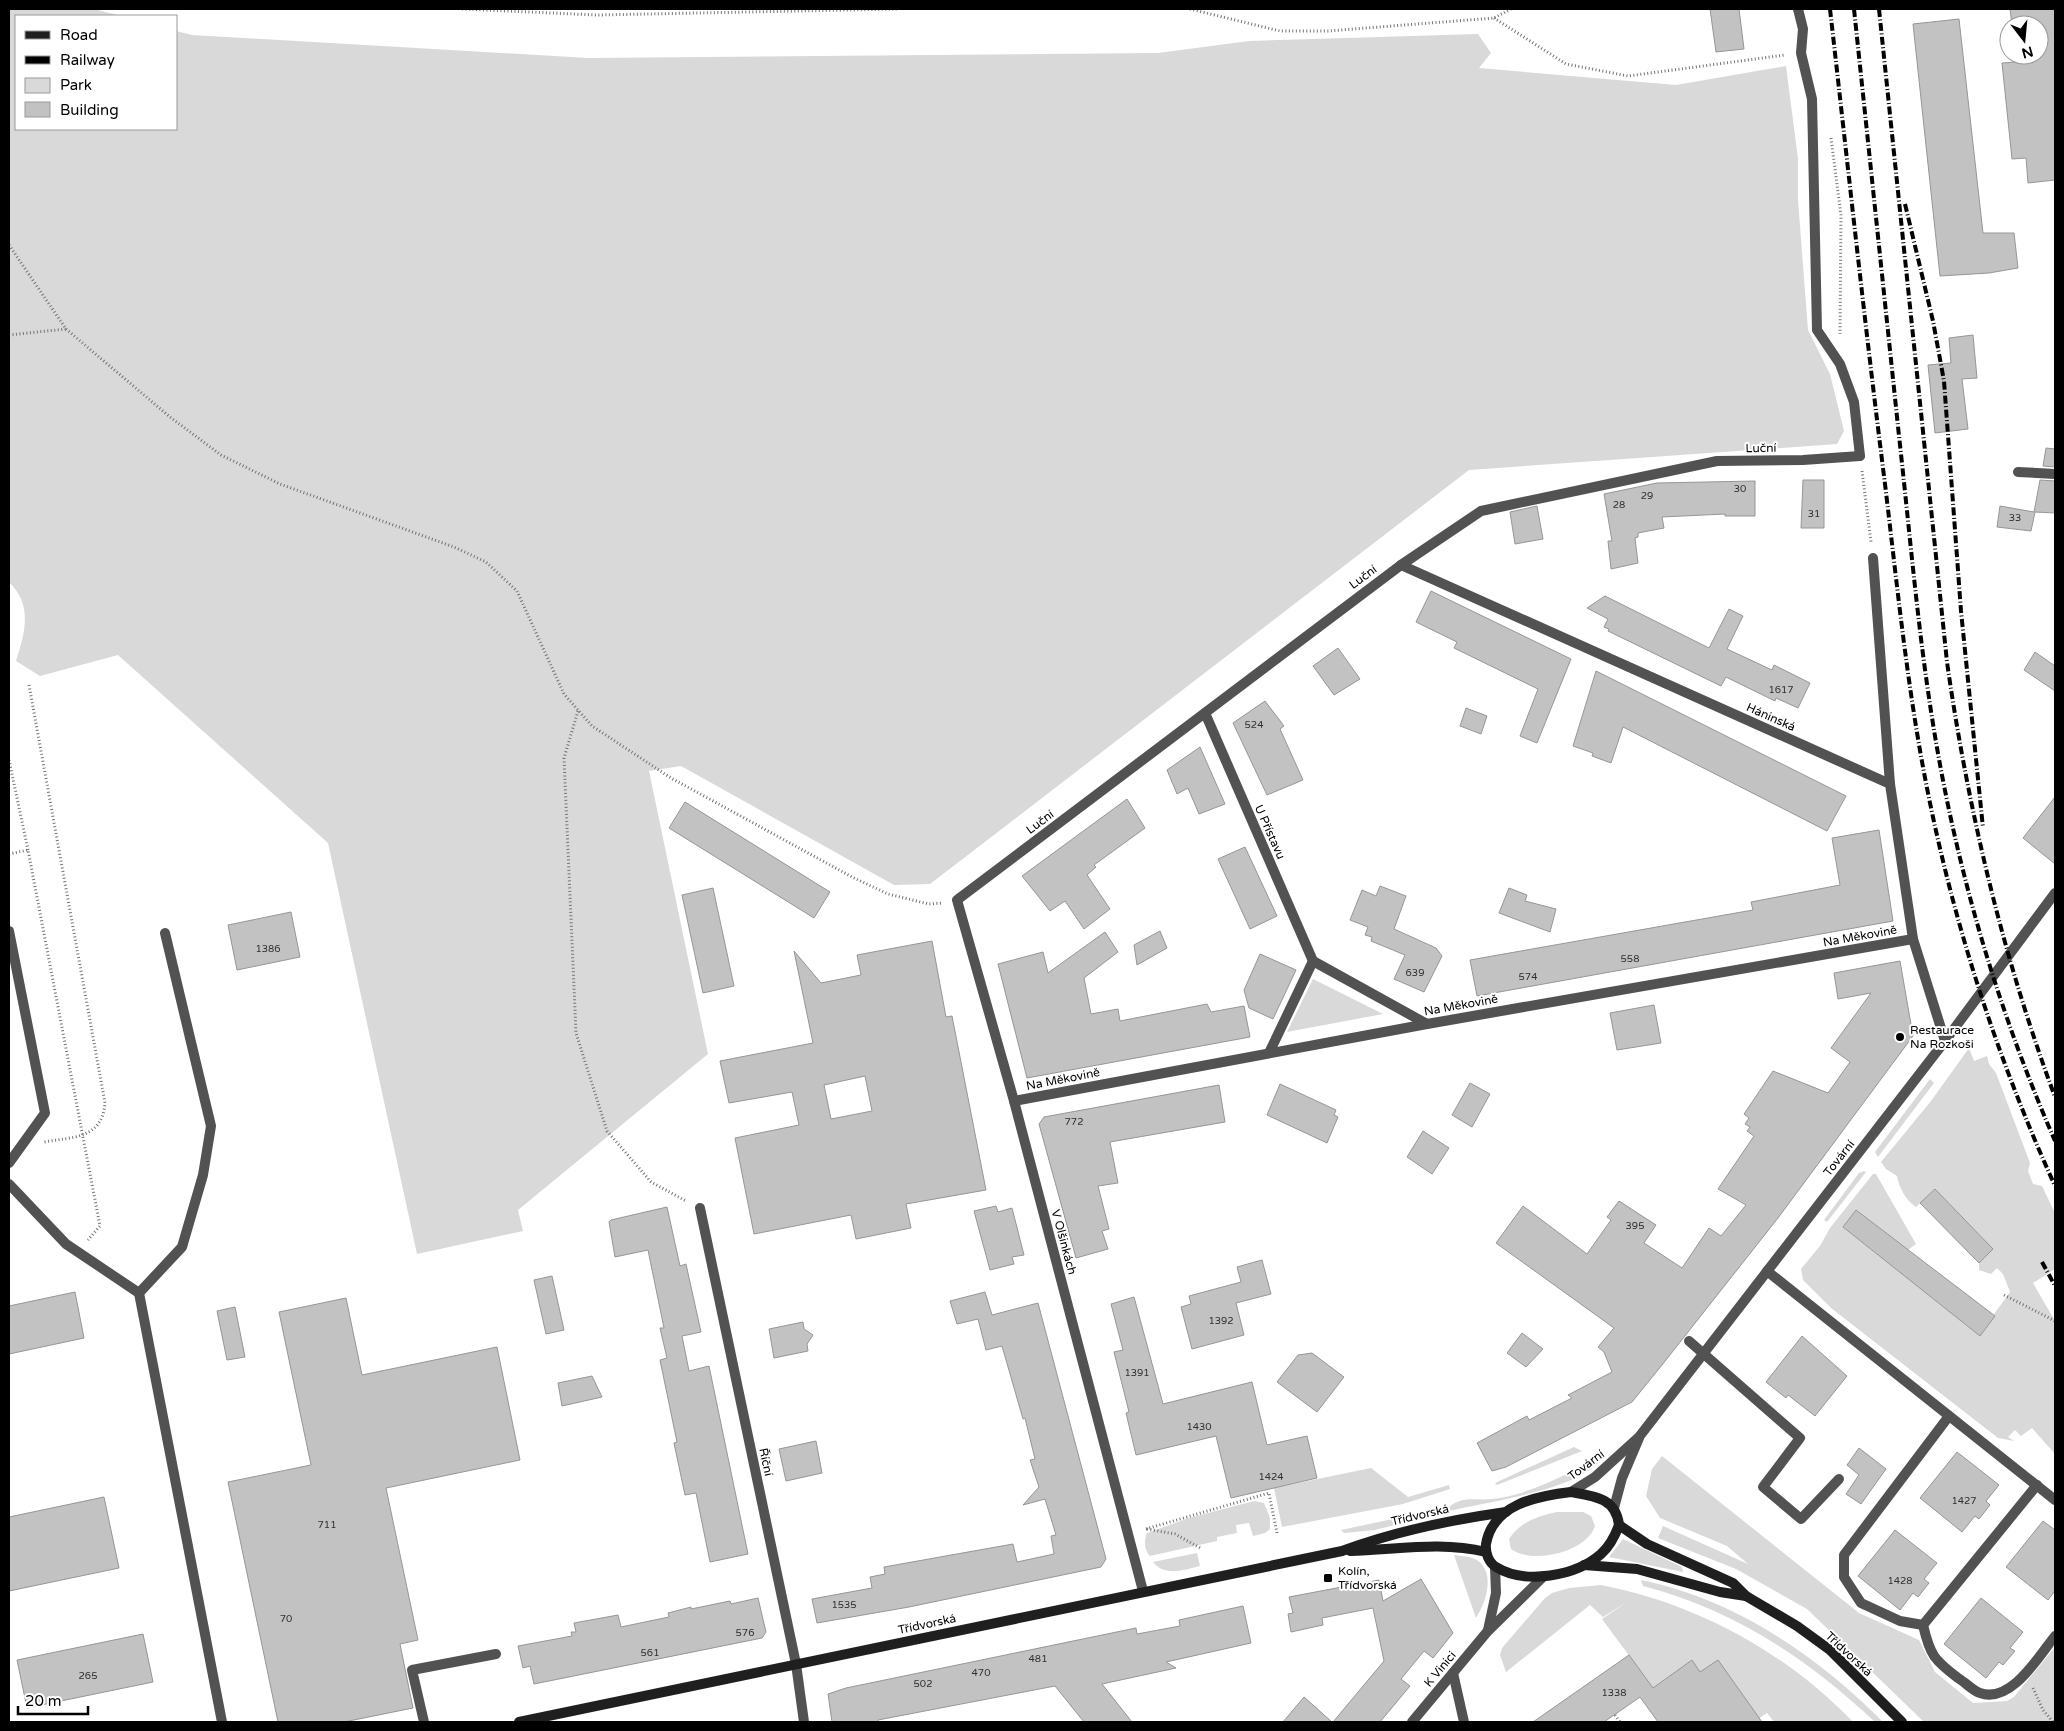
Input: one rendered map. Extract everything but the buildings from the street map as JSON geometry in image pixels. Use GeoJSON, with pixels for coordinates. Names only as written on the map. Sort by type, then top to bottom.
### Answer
{"type":"FeatureCollection","features":[{"type":"Feature","properties":{"kind":"main road"},"geometry":{"type":"LineString","coordinates":[[1570,1492],[1607,1500],[1614,1508],[1619,1526],[1614,1538],[1602,1554],[1584,1565],[1544,1576],[1516,1575],[1495,1567],[1486,1552],[1490,1532],[1506,1512],[1532,1499],[1570,1492]]}},
{"type":"Feature","properties":{"kind":"main road","name":"Třídvorská"},"geometry":{"type":"LineString","coordinates":[[1342,1551],[1380,1537],[1443,1521],[1506,1512]]}},
{"type":"Feature","properties":{"kind":"main road","name":"Třídvorská"},"geometry":{"type":"LineString","coordinates":[[1619,1526],[1647,1544],[1733,1583],[1746,1596],[1797,1626],[1830,1650],[1902,1722]]}},
{"type":"Feature","properties":{"kind":"main road","name":"Třídvorská"},"geometry":{"type":"LineString","coordinates":[[519,1722],[1342,1551],[1410,1546],[1446,1546],[1464,1547],[1486,1552]]}},
{"type":"Feature","properties":{"kind":"main road","name":"Třídvorská"},"geometry":{"type":"LineString","coordinates":[[1584,1565],[1638,1569],[1720,1592],[1746,1596]]}},
{"type":"Feature","properties":{"kind":"street"},"geometry":{"type":"LineString","coordinates":[[1798,9],[1803,30],[1801,53],[1812,99],[1817,330],[1840,364],[1854,402],[1860,456]]}},
{"type":"Feature","properties":{"kind":"street","name":"Luční"},"geometry":{"type":"LineString","coordinates":[[957,900],[1400,565],[1481,511],[1717,461],[1802,460],[1860,456]]}},
{"type":"Feature","properties":{"kind":"street"},"geometry":{"type":"LineString","coordinates":[[2018,472],[2055,474]]}},
{"type":"Feature","properties":{"kind":"street"},"geometry":{"type":"LineString","coordinates":[[1873,558],[1890,784],[1913,939],[1945,1041]]}},
{"type":"Feature","properties":{"kind":"street","name":"Háninská"},"geometry":{"type":"LineString","coordinates":[[1400,565],[1890,784]]}},
{"type":"Feature","properties":{"kind":"street","name":"U Přístavu"},"geometry":{"type":"LineString","coordinates":[[1204,713],[1313,961]]}},
{"type":"Feature","properties":{"kind":"street","name":"Tovární"},"geometry":{"type":"LineString","coordinates":[[1570,1492],[1595,1477],[1639,1437],[1945,1041],[2055,892]]}},
{"type":"Feature","properties":{"kind":"street","name":"V Olšinkách"},"geometry":{"type":"LineString","coordinates":[[957,900],[1014,1101],[1143,1591]]}},
{"type":"Feature","properties":{"kind":"street"},"geometry":{"type":"LineString","coordinates":[[9,931],[45,1113],[9,1163]]}},
{"type":"Feature","properties":{"kind":"street"},"geometry":{"type":"LineString","coordinates":[[139,1293],[182,1247],[204,1174],[211,1126],[165,933]]}},
{"type":"Feature","properties":{"kind":"street","name":"Na Měkovině"},"geometry":{"type":"LineString","coordinates":[[1014,1101],[1427,1024],[1913,939]]}},
{"type":"Feature","properties":{"kind":"street"},"geometry":{"type":"LineString","coordinates":[[1269,1053],[1313,961],[1427,1024]]}},
{"type":"Feature","properties":{"kind":"street"},"geometry":{"type":"LineString","coordinates":[[9,1184],[66,1244],[139,1293],[222,1722]]}},
{"type":"Feature","properties":{"kind":"street","name":"Říční"},"geometry":{"type":"LineString","coordinates":[[700,1208],[796,1664],[804,1722]]}},
{"type":"Feature","properties":{"kind":"street"},"geometry":{"type":"LineString","coordinates":[[1767,1271],[2055,1500]]}},
{"type":"Feature","properties":{"kind":"street"},"geometry":{"type":"LineString","coordinates":[[1689,1341],[1704,1352],[1800,1438],[1763,1488],[1801,1520],[1839,1479]]}},
{"type":"Feature","properties":{"kind":"street"},"geometry":{"type":"LineString","coordinates":[[1923,1625],[1900,1621],[1861,1603],[1844,1577],[1844,1555],[1950,1416]]}},
{"type":"Feature","properties":{"kind":"street","name":"Tovární"},"geometry":{"type":"LineString","coordinates":[[1614,1508],[1622,1478],[1639,1437]]}},
{"type":"Feature","properties":{"kind":"street"},"geometry":{"type":"LineString","coordinates":[[1923,1625],[2037,1485]]}},
{"type":"Feature","properties":{"kind":"street","name":"K Vinici"},"geometry":{"type":"LineString","coordinates":[[1487,1632],[1496,1593],[1495,1567]]}},
{"type":"Feature","properties":{"kind":"street","name":"K Vinici"},"geometry":{"type":"LineString","coordinates":[[1412,1722],[1487,1632],[1544,1576]]}},
{"type":"Feature","properties":{"kind":"street"},"geometry":{"type":"LineString","coordinates":[[1923,1625],[1928,1645],[1937,1662],[1980,1693],[1992,1695],[2014,1686],[2055,1636]]}},
{"type":"Feature","properties":{"kind":"street"},"geometry":{"type":"LineString","coordinates":[[424,1722],[412,1670],[496,1654]]}},
{"type":"Feature","properties":{"kind":"street"},"geometry":{"type":"LineString","coordinates":[[1453,1673],[1464,1722]]}},
{"type":"Feature","properties":{"kind":"path"},"geometry":{"type":"LineString","coordinates":[[462,9],[597,15],[899,9]]}},
{"type":"Feature","properties":{"kind":"path"},"geometry":{"type":"LineString","coordinates":[[1190,9],[1280,31],[1328,31],[1494,18],[1511,9]]}},
{"type":"Feature","properties":{"kind":"path"},"geometry":{"type":"LineString","coordinates":[[1494,18],[1566,64],[1628,76],[1801,53]]}},
{"type":"Feature","properties":{"kind":"path"},"geometry":{"type":"LineString","coordinates":[[1840,364],[1841,214]]}},
{"type":"Feature","properties":{"kind":"path"},"geometry":{"type":"LineString","coordinates":[[9,244],[66,329],[170,417],[221,455],[280,484],[454,547],[486,562],[517,591],[564,694],[592,726],[671,778],[852,877],[888,894],[929,904],[957,900]]}},
{"type":"Feature","properties":{"kind":"path"},"geometry":{"type":"LineString","coordinates":[[9,335],[66,329]]}},
{"type":"Feature","properties":{"kind":"path"},"geometry":{"type":"LineString","coordinates":[[1860,456],[1873,558]]}},
{"type":"Feature","properties":{"kind":"path"},"geometry":{"type":"LineString","coordinates":[[21,1146],[83,1135],[96,1129],[104,1116],[105,1104],[29,685]]}},
{"type":"Feature","properties":{"kind":"path"},"geometry":{"type":"LineString","coordinates":[[578,711],[564,758],[576,1034],[607,1131],[651,1182],[700,1208]]}},
{"type":"Feature","properties":{"kind":"path"},"geometry":{"type":"LineString","coordinates":[[9,760],[100,1226],[78,1252]]}},
{"type":"Feature","properties":{"kind":"path"},"geometry":{"type":"LineString","coordinates":[[9,854],[28,850]]}},
{"type":"Feature","properties":{"kind":"path"},"geometry":{"type":"LineString","coordinates":[[2004,1295],[2055,1321]]}},
{"type":"Feature","properties":{"kind":"path"},"geometry":{"type":"LineString","coordinates":[[1202,1549],[1175,1534],[1146,1528],[1269,1493],[1277,1533]]}},
{"type":"Feature","properties":{"kind":"path"},"geometry":{"type":"LineString","coordinates":[[2026,1671],[2043,1710],[2053,1722]]}},
{"type":"Feature","properties":{"kind":"path"},"geometry":{"type":"LineString","coordinates":[[1615,1715],[1620,1722]]}},
{"type":"Feature","properties":{"kind":"green space"},"geometry":{"type":"Polygon","coordinates":[[[9,9],[94,9],[117,15],[15,15],[15,130],[178,130],[178,32],[192,35],[588,58],[1158,53],[1249,41],[1478,34],[1491,53],[1479,68],[1676,85],[1786,66],[1798,159],[1798,200],[1808,330],[1830,374],[1844,431],[1837,444],[1469,470],[930,884],[894,885],[681,766],[649,771],[708,1054],[518,1210],[523,1231],[417,1254],[328,843],[118,655],[40,676],[16,661],[25,620],[21,600],[17,591],[9,582],[9,9]]]}},
{"type":"Feature","properties":{"kind":"green space"},"geometry":{"type":"Polygon","coordinates":[[[1313,979],[1383,1014],[1287,1032],[1313,979]]]}},
{"type":"Feature","properties":{"kind":"green space"},"geometry":{"type":"Polygon","coordinates":[[[1969,1048],[1974,1061],[1987,1056],[1989,1064],[1996,1073],[2030,1163],[2028,1171],[2033,1184],[2042,1186],[2055,1213],[2055,1269],[2033,1283],[2055,1321],[2055,1454],[2032,1428],[2021,1436],[2015,1430],[2008,1437],[2014,1441],[1998,1438],[1831,1308],[1803,1280],[1801,1269],[1820,1246],[1830,1228],[1873,1174],[1876,1174],[1916,1244],[1908,1250],[1856,1210],[1843,1227],[1979,1335],[2010,1292],[2003,1274],[1997,1268],[1991,1274],[1979,1270],[1979,1263],[1993,1249],[1935,1189],[1916,1207],[1909,1201],[1899,1185],[1897,1176],[1886,1169],[1881,1162],[1931,1101],[1969,1048]]]}},
{"type":"Feature","properties":{"kind":"green space"},"geometry":{"type":"Polygon","coordinates":[[[1930,1079],[1934,1083],[1878,1157],[1875,1152],[1930,1079]]]}},
{"type":"Feature","properties":{"kind":"green space"},"geometry":{"type":"Polygon","coordinates":[[[1866,1172],[1827,1222],[1824,1220],[1859,1173],[1866,1172]]]}},
{"type":"Feature","properties":{"kind":"green space"},"geometry":{"type":"Polygon","coordinates":[[[1574,1447],[1582,1451],[1497,1485],[1495,1483],[1574,1447]]]}},
{"type":"Feature","properties":{"kind":"green space"},"geometry":{"type":"Polygon","coordinates":[[[1662,1456],[1859,1613],[1919,1640],[1935,1672],[1973,1703],[2007,1701],[2014,1697],[2055,1647],[2055,1722],[1924,1722],[1807,1609],[1736,1569],[1658,1538],[1663,1526],[1748,1564],[1727,1546],[1660,1518],[1646,1496],[1652,1469],[1662,1456]]]}},
{"type":"Feature","properties":{"kind":"green space"},"geometry":{"type":"Polygon","coordinates":[[[1597,1459],[1598,1463],[1585,1473],[1569,1481],[1528,1494],[1449,1511],[1449,1507],[1459,1501],[1506,1497],[1533,1489],[1597,1459]]]}},
{"type":"Feature","properties":{"kind":"green space"},"geometry":{"type":"Polygon","coordinates":[[[1371,1468],[1408,1497],[1449,1485],[1450,1489],[1403,1504],[1282,1527],[1274,1488],[1371,1468]]]}},
{"type":"Feature","properties":{"kind":"green space"},"geometry":{"type":"Polygon","coordinates":[[[1254,1501],[1264,1503],[1270,1518],[1270,1529],[1265,1533],[1253,1536],[1249,1523],[1236,1525],[1237,1533],[1217,1537],[1217,1541],[1150,1556],[1147,1551],[1145,1542],[1147,1533],[1189,1518],[1254,1501]]]}},
{"type":"Feature","properties":{"kind":"green space"},"geometry":{"type":"Polygon","coordinates":[[[1430,1511],[1435,1515],[1375,1530],[1344,1533],[1341,1530],[1430,1511]]]}},
{"type":"Feature","properties":{"kind":"green space"},"geometry":{"type":"Polygon","coordinates":[[[1557,1512],[1583,1512],[1591,1516],[1595,1526],[1590,1535],[1581,1543],[1558,1553],[1532,1556],[1520,1554],[1511,1549],[1509,1539],[1518,1528],[1536,1518],[1557,1512]]]}},
{"type":"Feature","properties":{"kind":"green space"},"geometry":{"type":"Polygon","coordinates":[[[1623,1539],[1682,1567],[1683,1572],[1609,1557],[1623,1539]]]}},
{"type":"Feature","properties":{"kind":"green space"},"geometry":{"type":"Polygon","coordinates":[[[1197,1553],[1200,1566],[1188,1569],[1163,1570],[1153,1562],[1197,1553]]]}},
{"type":"Feature","properties":{"kind":"green space"},"geometry":{"type":"Polygon","coordinates":[[[1454,1555],[1477,1560],[1486,1572],[1488,1580],[1486,1596],[1476,1618],[1454,1555]]]}},
{"type":"Feature","properties":{"kind":"green space"},"geometry":{"type":"Polygon","coordinates":[[[1641,1580],[1709,1601],[1772,1633],[1830,1674],[1883,1722],[1875,1722],[1823,1677],[1768,1639],[1708,1608],[1643,1586],[1641,1580]]]}},
{"type":"Feature","properties":{"kind":"green space"},"geometry":{"type":"Polygon","coordinates":[[[1601,1585],[1671,1604],[1737,1634],[1799,1674],[1853,1722],[1774,1722],[1767,1713],[1755,1721],[1700,1672],[1692,1660],[1653,1688],[1602,1619],[1628,1601],[1603,1617],[1590,1605],[1506,1672],[1500,1655],[1502,1648],[1545,1598],[1552,1593],[1569,1588],[1601,1585]]]}},
{"type":"Feature","properties":{"kind":"railway"},"geometry":{"type":"LineString","coordinates":[[1830,9],[1903,634],[1913,709],[1926,783],[1949,887],[1979,989],[2014,1089],[2055,1186]]}},
{"type":"Feature","properties":{"kind":"railway"},"geometry":{"type":"LineString","coordinates":[[1854,9],[1923,657],[1943,783],[1967,887],[1998,991],[2034,1092],[2055,1141]]}},
{"type":"Feature","properties":{"kind":"railway"},"geometry":{"type":"LineString","coordinates":[[1879,9],[1947,662],[1965,773],[1989,882],[2019,991],[2055,1097]]}},
{"type":"Feature","properties":{"kind":"railway"},"geometry":{"type":"LineString","coordinates":[[1905,204],[1933,321],[1944,381],[1961,611],[1983,828]]}},
{"type":"Feature","properties":{"kind":"railway"},"geometry":{"type":"LineString","coordinates":[[2042,1262],[2055,1286]]}},
{"type":"Feature","properties":{"kind":"place","name":"Restaurace Na Rozkoši"},"geometry":{"type":"Point","coordinates":[1900,1037]}},
{"type":"Feature","properties":{"kind":"place","name":"Kolín, Třídvorská"},"geometry":{"type":"Point","coordinates":[1328,1578]}}]}
